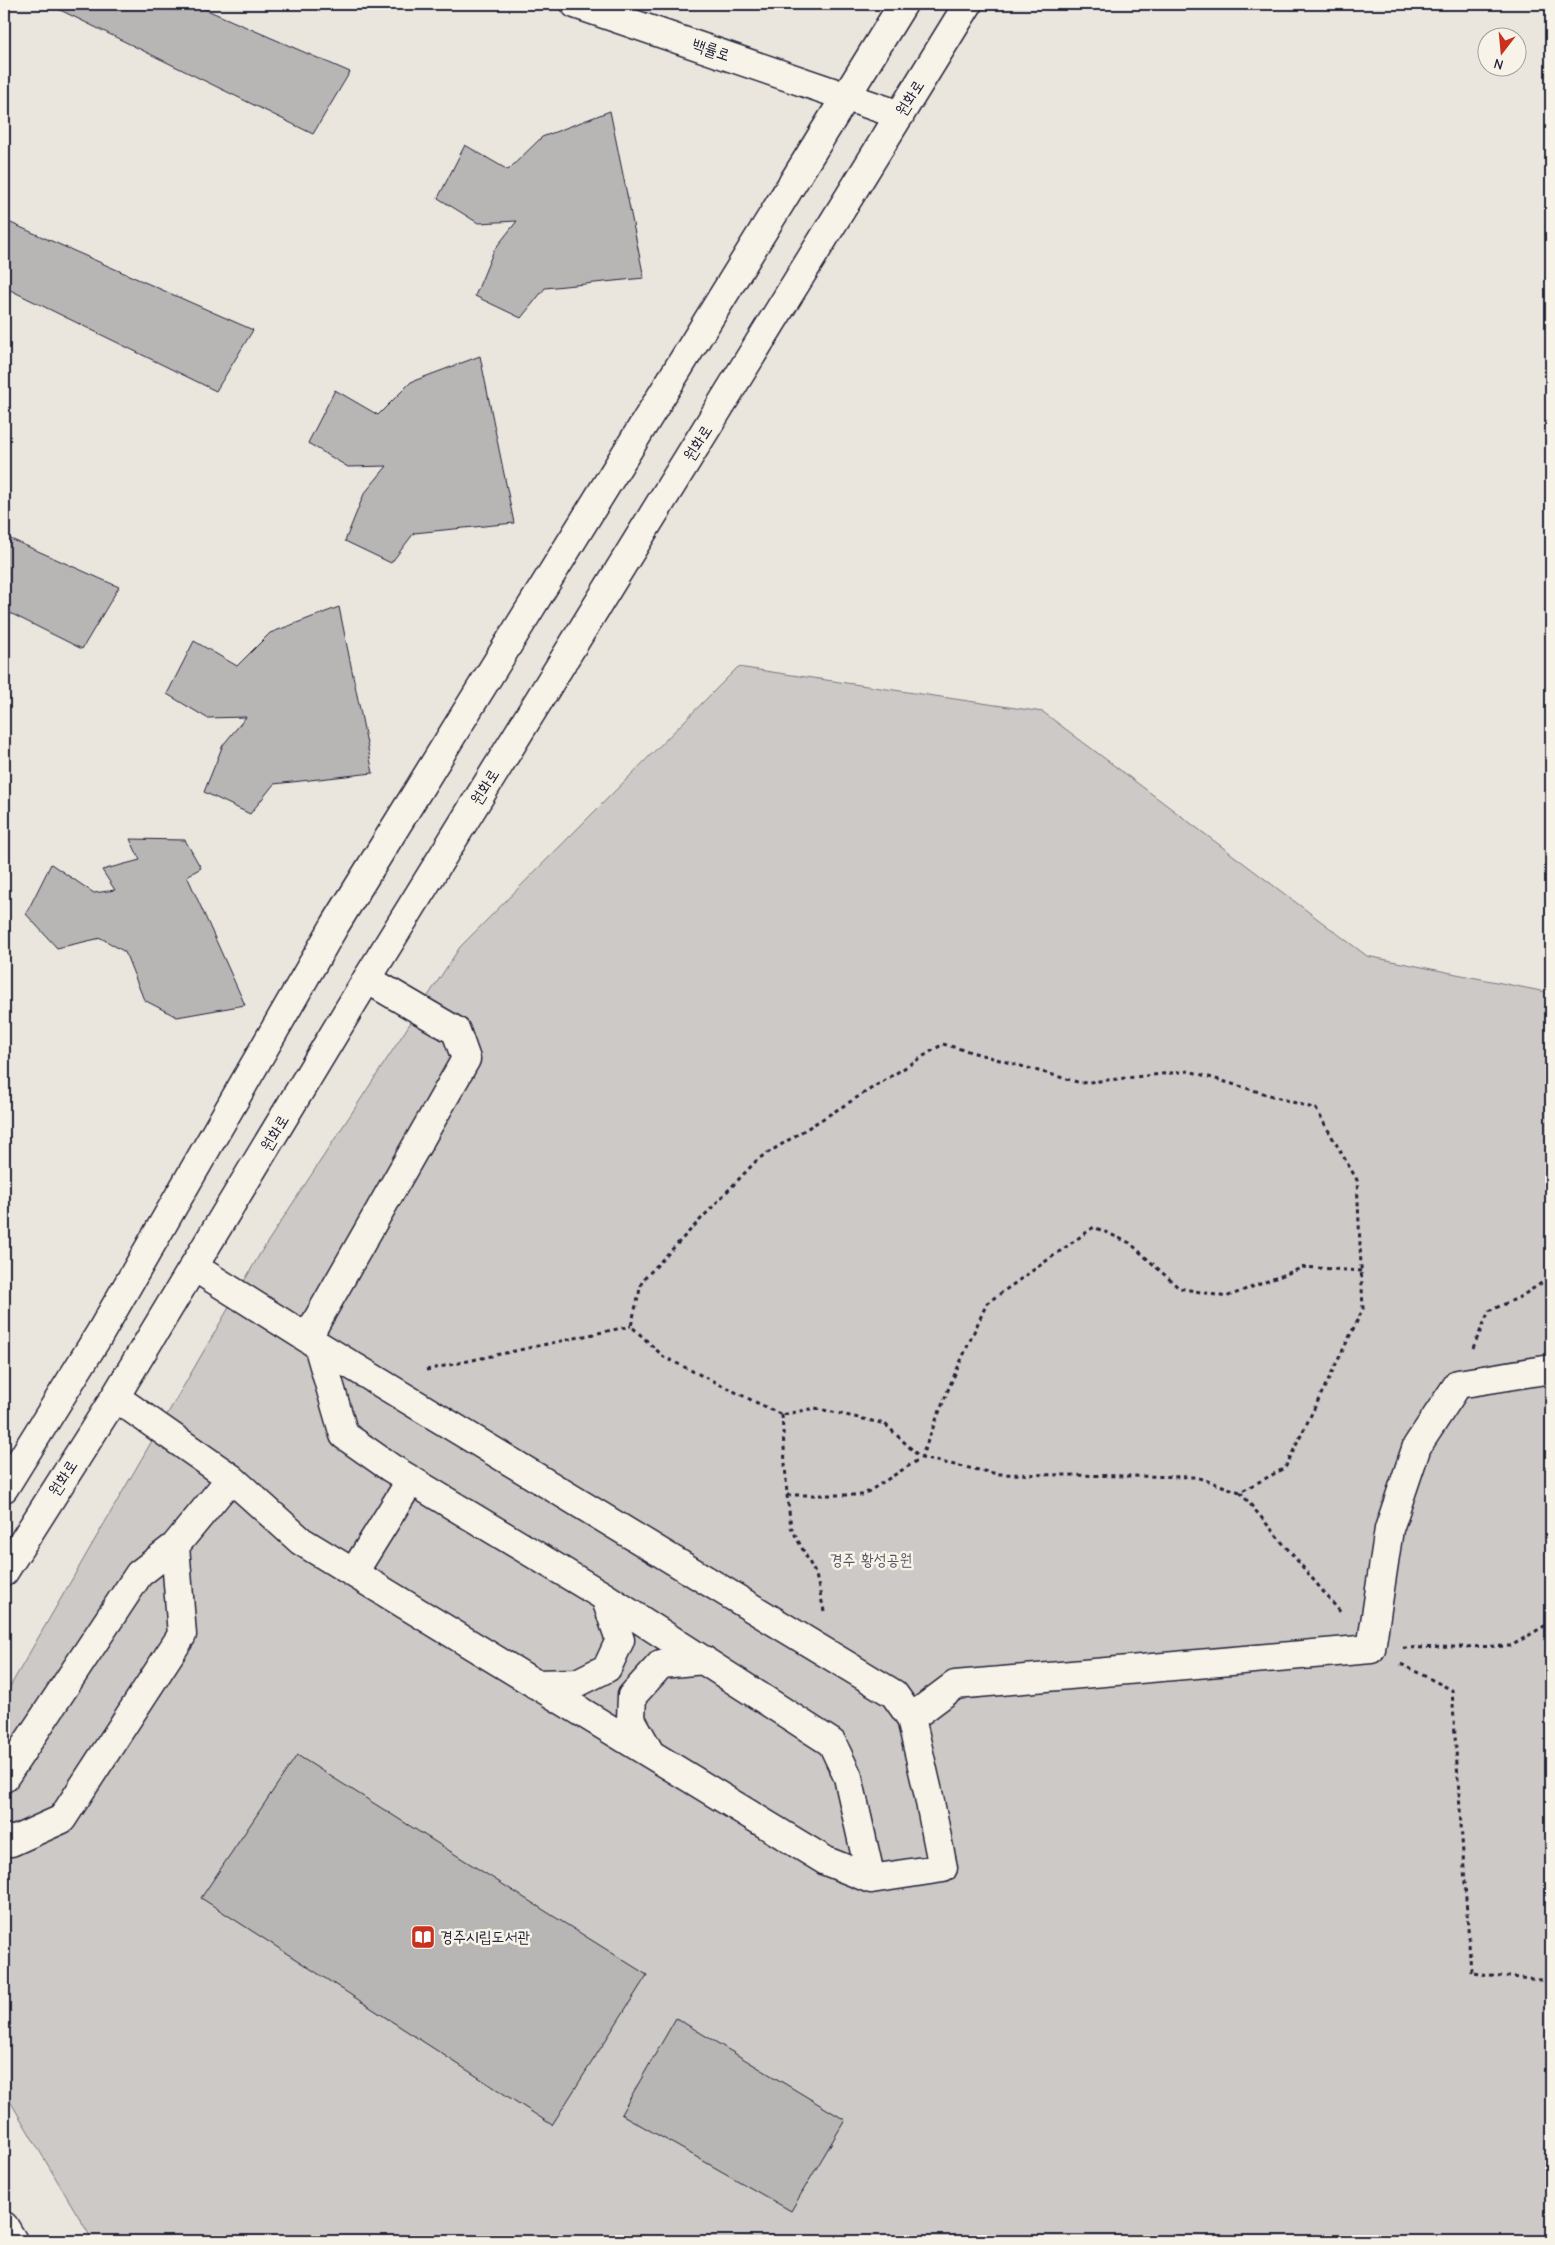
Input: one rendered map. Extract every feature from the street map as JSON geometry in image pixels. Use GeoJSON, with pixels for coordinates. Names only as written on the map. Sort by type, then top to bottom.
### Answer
{"type":"FeatureCollection","features":[{"type":"Feature","properties":{"kind":"main road","name":"백률로"},"geometry":{"type":"LineString","coordinates":[[575,4],[900,115]]}},
{"type":"Feature","properties":{"kind":"main road"},"geometry":{"type":"LineString","coordinates":[[4,1488],[99,1335],[334,925],[903,4]]}},
{"type":"Feature","properties":{"kind":"main road","name":"원화로"},"geometry":{"type":"LineString","coordinates":[[4,1572],[115,1397],[367,979],[968,4]]}},
{"type":"Feature","properties":{"kind":"main road"},"geometry":{"type":"LineString","coordinates":[[367,979],[456,1031],[466,1059],[313,1342],[344,1435],[411,1480],[604,1597],[832,1743],[848,1777],[871,1880]]}},
{"type":"Feature","properties":{"kind":"main road"},"geometry":{"type":"LineString","coordinates":[[115,1397],[231,1478],[301,1540],[826,1861],[871,1880],[943,1868],[911,1718],[894,1694],[313,1342],[194,1267]]}},
{"type":"Feature","properties":{"kind":"main road"},"geometry":{"type":"LineString","coordinates":[[911,1718],[956,1685],[1371,1649],[1390,1529],[1417,1446],[1458,1384],[1551,1369]]}},
{"type":"Feature","properties":{"kind":"main road"},"geometry":{"type":"LineString","coordinates":[[4,1778],[139,1574],[175,1546],[231,1478]]}},
{"type":"Feature","properties":{"kind":"main road"},"geometry":{"type":"LineString","coordinates":[[354,1572],[411,1480]]}},
{"type":"Feature","properties":{"kind":"main road"},"geometry":{"type":"LineString","coordinates":[[4,1838],[11,1842],[62,1819],[182,1635],[175,1546]]}},
{"type":"Feature","properties":{"kind":"main road"},"geometry":{"type":"LineString","coordinates":[[535,1684],[577,1683],[607,1668],[620,1640],[604,1597]]}},
{"type":"Feature","properties":{"kind":"main road"},"geometry":{"type":"LineString","coordinates":[[652,1755],[630,1719],[632,1696],[661,1664],[704,1660]]}},
{"type":"Feature","properties":{"kind":"main road"},"geometry":{"type":"LineString","coordinates":[[4,2226],[13,2241]]}},
{"type":"Feature","properties":{"kind":"path"},"geometry":{"type":"LineString","coordinates":[[631,1326],[642,1281],[758,1159],[943,1044],[1081,1083],[1189,1071],[1316,1109],[1357,1180],[1363,1309],[1285,1468],[1240,1492]]}},
{"type":"Feature","properties":{"kind":"path"},"geometry":{"type":"LineString","coordinates":[[787,1495],[863,1495],[921,1458],[950,1385],[987,1303],[1094,1227],[1130,1243],[1179,1288],[1226,1297],[1304,1267],[1361,1271]]}},
{"type":"Feature","properties":{"kind":"path"},"geometry":{"type":"LineString","coordinates":[[1458,1384],[1489,1311],[1520,1297],[1551,1277]]}},
{"type":"Feature","properties":{"kind":"path"},"geometry":{"type":"LineString","coordinates":[[377,1381],[631,1326]]}},
{"type":"Feature","properties":{"kind":"path"},"geometry":{"type":"LineString","coordinates":[[631,1326],[664,1357],[782,1415],[815,1408],[885,1424],[921,1458],[998,1474],[1196,1477],[1240,1492],[1371,1649],[1452,1690],[1470,1973],[1551,1981]]}},
{"type":"Feature","properties":{"kind":"path"},"geometry":{"type":"LineString","coordinates":[[782,1415],[791,1527],[816,1574],[836,1658]]}},
{"type":"Feature","properties":{"kind":"path"},"geometry":{"type":"LineString","coordinates":[[1371,1649],[1512,1646],[1551,1622]]}},
{"type":"Feature","properties":{"kind":"green space","name":"경주 황성공원"},"geometry":{"type":"Polygon","coordinates":[[[738,667],[1043,712],[1367,956],[1551,993],[1551,2241],[93,2241],[4,2091],[4,1697],[261,1252],[460,947],[738,667]]]}},
{"type":"Feature","properties":{"kind":"building"},"geometry":{"type":"Polygon","coordinates":[[[48,4],[193,4],[350,72],[313,134],[48,4]]]}},
{"type":"Feature","properties":{"kind":"building"},"geometry":{"type":"Polygon","coordinates":[[[610,111],[644,278],[545,288],[521,318],[475,296],[494,250],[517,221],[478,223],[438,198],[465,145],[508,170],[542,137],[610,111]]]}},
{"type":"Feature","properties":{"kind":"building"},"geometry":{"type":"Polygon","coordinates":[[[4,220],[253,330],[216,391],[4,287],[4,220]]]}},
{"type":"Feature","properties":{"kind":"building"},"geometry":{"type":"Polygon","coordinates":[[[480,356],[514,523],[414,533],[391,563],[345,541],[364,494],[387,466],[348,467],[308,443],[335,390],[378,415],[411,382],[480,356]]]}},
{"type":"Feature","properties":{"kind":"building"},"geometry":{"type":"Polygon","coordinates":[[[4,536],[119,587],[82,649],[4,610],[4,536]]]}},
{"type":"Feature","properties":{"kind":"building"},"geometry":{"type":"Polygon","coordinates":[[[339,607],[373,773],[274,784],[250,814],[204,792],[223,745],[246,717],[207,718],[167,694],[194,641],[237,666],[270,633],[339,607]]]}},
{"type":"Feature","properties":{"kind":"building"},"geometry":{"type":"Polygon","coordinates":[[[130,839],[185,840],[201,868],[187,876],[245,1005],[177,1017],[144,1000],[125,952],[101,938],[57,948],[26,914],[51,864],[94,893],[115,890],[102,870],[140,860],[130,839]]]}},
{"type":"Feature","properties":{"kind":"building","name":"경주시립도서관"},"geometry":{"type":"Polygon","coordinates":[[[297,1755],[647,1975],[552,2125],[201,1898],[297,1755]]]}},
{"type":"Feature","properties":{"kind":"building"},"geometry":{"type":"Polygon","coordinates":[[[676,2018],[845,2120],[791,2211],[621,2114],[676,2018]]]}},
{"type":"Feature","properties":{"kind":"place","name":"경주시립도서관"},"geometry":{"type":"Point","coordinates":[423,1937]}}]}
